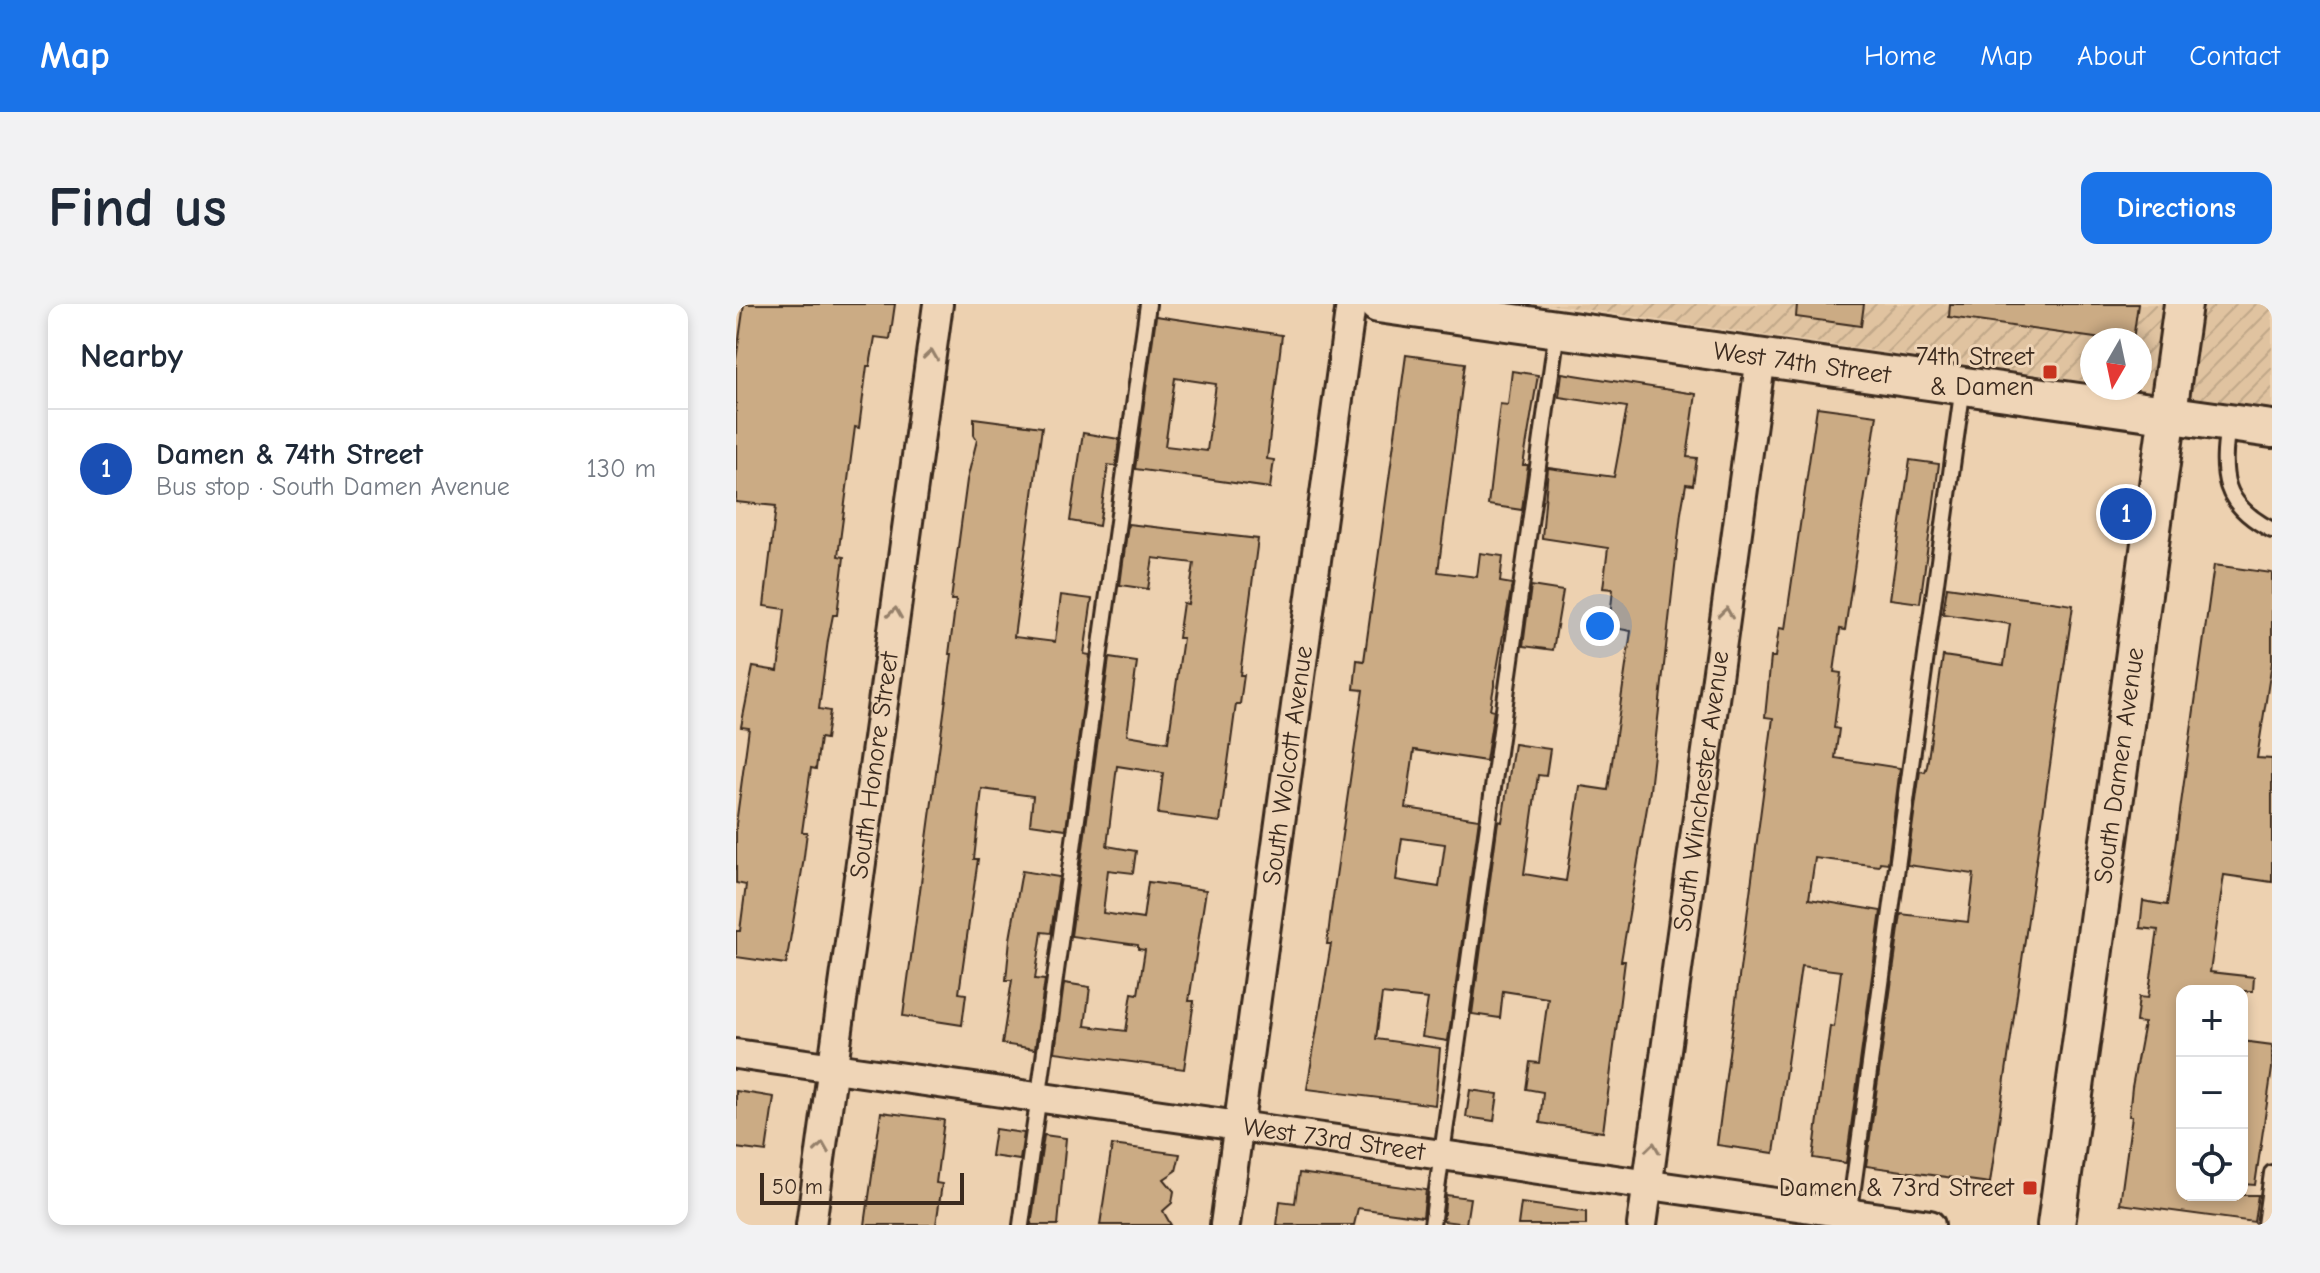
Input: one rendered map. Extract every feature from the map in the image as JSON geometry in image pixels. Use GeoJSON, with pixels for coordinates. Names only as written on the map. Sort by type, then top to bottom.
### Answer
{"type":"FeatureCollection","features":[{"type":"Feature","properties":{"kind":"street","name":"South Honore Street"},"geometry":{"type":"LineString","coordinates":[[811,1225],[938,304]]}},
{"type":"Feature","properties":{"kind":"street","name":"South Wolcott Avenue"},"geometry":{"type":"LineString","coordinates":[[1225,1225],[1351,304]]}},
{"type":"Feature","properties":{"kind":"street","name":"West 74th Street"},"geometry":{"type":"LineString","coordinates":[[1378,304],[1475,311],[1557,329],[2272,429]]}},
{"type":"Feature","properties":{"kind":"street","name":"South Damen Avenue"},"geometry":{"type":"LineString","coordinates":[[2056,1225],[2183,304]]}},
{"type":"Feature","properties":{"kind":"street","name":"South Winchester Avenue"},"geometry":{"type":"LineString","coordinates":[[1642,1225],[1761,357]]}},
{"type":"Feature","properties":{"kind":"street","name":"West 73rd Street"},"geometry":{"type":"LineString","coordinates":[[736,1054],[1648,1185],[1849,1219],[1930,1225]]}},
{"type":"Feature","properties":{"kind":"lane"},"geometry":{"type":"LineString","coordinates":[[1021,1225],[1148,304]]}},
{"type":"Feature","properties":{"kind":"lane"},"geometry":{"type":"LineString","coordinates":[[1432,1225],[1557,329]]}},
{"type":"Feature","properties":{"kind":"lane"},"geometry":{"type":"LineString","coordinates":[[1849,1219],[1963,386]]}},
{"type":"Feature","properties":{"kind":"lane"},"geometry":{"type":"LineString","coordinates":[[2228,423],[2222,465],[2229,490],[2236,504],[2252,520],[2272,530]]}},
{"type":"Feature","properties":{"kind":"lane"},"geometry":{"type":"LineString","coordinates":[[2265,1225],[2272,1173]]}},
{"type":"Feature","properties":{"kind":"shaded area"},"geometry":{"type":"Polygon","coordinates":[[[1547,304],[2272,304],[2272,408],[2152,391],[2152,328],[2080,328],[2080,380],[1547,304]]]}},
{"type":"Feature","properties":{"kind":"building"},"geometry":{"type":"Polygon","coordinates":[[[744,304],[895,304],[890,339],[875,337],[870,366],[867,366],[859,428],[855,427],[838,556],[844,557],[837,615],[833,615],[828,640],[819,709],[830,711],[826,739],[820,738],[816,769],[811,768],[802,832],[807,832],[803,864],[786,964],[736,957],[736,931],[740,931],[746,885],[736,883],[736,824],[749,728],[741,727],[753,667],[778,671],[785,609],[764,606],[776,506],[736,502],[736,360],[744,304]]]}},
{"type":"Feature","properties":{"kind":"building"},"geometry":{"type":"Polygon","coordinates":[[[1797,304],[1864,304],[1861,326],[1796,317],[1797,304]]]}},
{"type":"Feature","properties":{"kind":"building"},"geometry":{"type":"Polygon","coordinates":[[[1950,304],[2138,304],[2135,328],[2080,328],[2080,336],[1949,317],[1950,304]]]}},
{"type":"Feature","properties":{"kind":"building"},"geometry":{"type":"Polygon","coordinates":[[[1156,316],[1282,335],[1267,459],[1274,460],[1270,488],[1135,469],[1156,316]],[[1175,378],[1165,446],[1207,451],[1216,384],[1175,378]]]}},
{"type":"Feature","properties":{"kind":"building"},"geometry":{"type":"Polygon","coordinates":[[[1406,355],[1465,363],[1438,572],[1477,577],[1480,553],[1503,556],[1500,582],[1512,584],[1490,709],[1494,710],[1486,761],[1414,750],[1406,808],[1479,819],[1448,1041],[1422,1037],[1428,999],[1382,994],[1376,1039],[1440,1048],[1435,1105],[1307,1089],[1331,944],[1327,944],[1331,911],[1363,690],[1354,689],[1357,660],[1364,661],[1406,355]],[[1402,838],[1396,880],[1439,887],[1445,844],[1402,838]]]}},
{"type":"Feature","properties":{"kind":"building"},"geometry":{"type":"Polygon","coordinates":[[[1512,371],[1538,375],[1523,465],[1528,465],[1522,510],[1488,505],[1500,404],[1508,405],[1512,371]]]}},
{"type":"Feature","properties":{"kind":"building"},"geometry":{"type":"Polygon","coordinates":[[[1562,373],[1696,394],[1687,457],[1697,458],[1693,485],[1686,484],[1681,513],[1650,790],[1621,961],[1625,961],[1603,1132],[1540,1123],[1543,1092],[1526,1089],[1530,1062],[1539,1063],[1548,998],[1503,991],[1500,1018],[1472,1014],[1498,821],[1502,822],[1514,744],[1550,749],[1546,776],[1538,775],[1524,874],[1566,881],[1580,786],[1608,790],[1631,631],[1609,627],[1613,589],[1603,588],[1608,548],[1542,538],[1548,468],[1614,477],[1627,407],[1559,397],[1562,373]]]}},
{"type":"Feature","properties":{"kind":"building"},"geometry":{"type":"Polygon","coordinates":[[[1817,407],[1877,415],[1845,630],[1840,629],[1834,672],[1841,673],[1834,728],[1839,729],[1835,758],[1900,768],[1888,863],[1880,862],[1879,866],[1815,858],[1809,899],[1881,911],[1846,1163],[1813,1158],[1830,1026],[1834,1027],[1841,971],[1801,966],[1774,1153],[1717,1145],[1773,718],[1765,717],[1771,657],[1775,657],[1779,628],[1785,629],[1817,407]]]}},
{"type":"Feature","properties":{"kind":"building"},"geometry":{"type":"Polygon","coordinates":[[[974,418],[1042,427],[1014,637],[1055,642],[1061,595],[1092,599],[1084,654],[1090,655],[1066,829],[1030,824],[1033,796],[982,789],[974,859],[978,859],[959,993],[966,994],[962,1025],[903,1016],[952,654],[949,654],[956,600],[951,600],[967,480],[977,440],[974,418]]]}},
{"type":"Feature","properties":{"kind":"building"},"geometry":{"type":"Polygon","coordinates":[[[1083,433],[1119,439],[1116,466],[1108,465],[1099,526],[1070,521],[1083,433]]]}},
{"type":"Feature","properties":{"kind":"building"},"geometry":{"type":"Polygon","coordinates":[[[1910,460],[1939,464],[1920,603],[1890,599],[1910,460]]]}},
{"type":"Feature","properties":{"kind":"building"},"geometry":{"type":"Polygon","coordinates":[[[1128,524],[1258,539],[1240,675],[1244,675],[1240,704],[1236,704],[1220,822],[1158,814],[1163,773],[1117,766],[1107,846],[1136,851],[1133,873],[1108,870],[1103,913],[1143,919],[1148,882],[1206,890],[1189,1001],[1194,1001],[1184,1069],[1055,1052],[1064,983],[1090,987],[1085,1026],[1126,1031],[1132,993],[1138,994],[1145,950],[1138,949],[1138,945],[1071,936],[1109,658],[1137,662],[1127,735],[1168,742],[1183,638],[1178,638],[1183,603],[1188,604],[1194,563],[1153,558],[1148,589],[1120,585],[1128,524]]]}},
{"type":"Feature","properties":{"kind":"building"},"geometry":{"type":"Polygon","coordinates":[[[2214,565],[2272,573],[2272,662],[2257,758],[2272,759],[2272,882],[2224,875],[2210,972],[2254,977],[2253,991],[2248,991],[2248,985],[2176,985],[2176,1201],[2248,1201],[2248,1195],[2258,1195],[2254,1222],[2120,1204],[2132,1116],[2129,1116],[2132,1087],[2144,1023],[2136,1022],[2139,997],[2148,998],[2158,930],[2140,928],[2143,901],[2167,905],[2214,565]]]}},
{"type":"Feature","properties":{"kind":"building"},"geometry":{"type":"Polygon","coordinates":[[[1531,586],[1563,591],[1553,650],[1523,646],[1531,586]]]}},
{"type":"Feature","properties":{"kind":"building"},"geometry":{"type":"Polygon","coordinates":[[[1947,587],[2073,605],[1990,1183],[1866,1166],[1901,914],[1968,922],[1974,874],[1907,865],[1920,771],[1925,772],[1927,766],[1943,656],[2004,665],[2010,624],[1943,614],[1947,587]]]}},
{"type":"Feature","properties":{"kind":"building"},"geometry":{"type":"Polygon","coordinates":[[[1022,871],[1059,877],[1051,933],[1042,932],[1035,979],[1045,980],[1035,1049],[1002,1044],[1012,980],[1006,980],[1010,939],[1022,871]]]}},
{"type":"Feature","properties":{"kind":"building"},"geometry":{"type":"Polygon","coordinates":[[[2248,1042],[2272,1045],[2272,1069],[2255,1185],[2248,1184],[2248,1042]]]}},
{"type":"Feature","properties":{"kind":"building"},"geometry":{"type":"Polygon","coordinates":[[[1470,1090],[1498,1094],[1494,1121],[1466,1117],[1470,1090]]]}},
{"type":"Feature","properties":{"kind":"building"},"geometry":{"type":"Polygon","coordinates":[[[736,1091],[774,1097],[766,1152],[736,1148],[736,1091]]]}},
{"type":"Feature","properties":{"kind":"building"},"geometry":{"type":"Polygon","coordinates":[[[881,1112],[944,1120],[936,1183],[942,1184],[936,1225],[865,1225],[881,1112]]]}},
{"type":"Feature","properties":{"kind":"building"},"geometry":{"type":"Polygon","coordinates":[[[995,1129],[1024,1133],[1020,1160],[991,1156],[995,1129]]]}},
{"type":"Feature","properties":{"kind":"building"},"geometry":{"type":"Polygon","coordinates":[[[1044,1135],[1066,1138],[1058,1225],[1031,1225],[1044,1135]]]}},
{"type":"Feature","properties":{"kind":"building"},"geometry":{"type":"Polygon","coordinates":[[[1112,1145],[1180,1154],[1176,1171],[1164,1179],[1174,1191],[1172,1203],[1163,1211],[1171,1225],[1100,1225],[1112,1145]]]}},
{"type":"Feature","properties":{"kind":"building"},"geometry":{"type":"Polygon","coordinates":[[[1299,1173],[1426,1190],[1423,1217],[1358,1208],[1354,1225],[1277,1225],[1280,1201],[1295,1203],[1299,1173]]]}},
{"type":"Feature","properties":{"kind":"building"},"geometry":{"type":"Polygon","coordinates":[[[1446,1195],[1470,1198],[1466,1224],[1443,1221],[1446,1195]]]}},
{"type":"Feature","properties":{"kind":"building"},"geometry":{"type":"Polygon","coordinates":[[[1521,1203],[1586,1212],[1586,1225],[1518,1225],[1521,1203]]]}},
{"type":"Feature","properties":{"kind":"place","name":"74th Street & Damen"},"geometry":{"type":"Point","coordinates":[2050,372]}},
{"type":"Feature","properties":{"kind":"place","name":"Damen & 74th Street"},"geometry":{"type":"Point","coordinates":[2126,514]}},
{"type":"Feature","properties":{"kind":"place","name":"Damen & 73rd Street"},"geometry":{"type":"Point","coordinates":[2030,1188]}}]}
